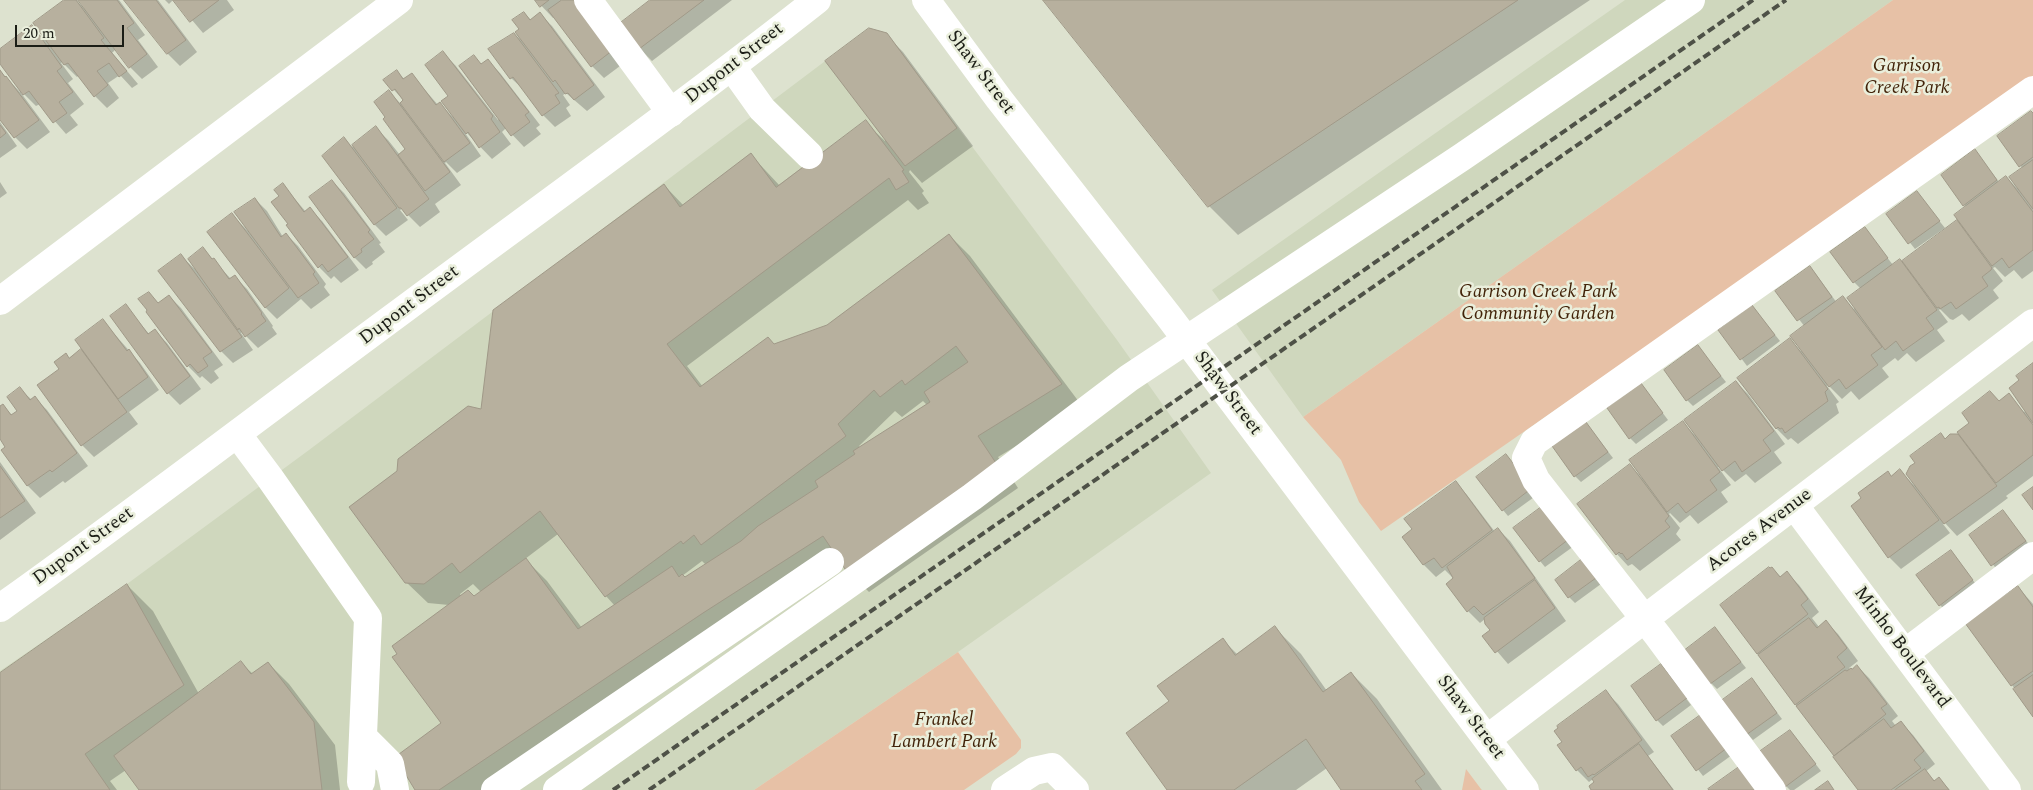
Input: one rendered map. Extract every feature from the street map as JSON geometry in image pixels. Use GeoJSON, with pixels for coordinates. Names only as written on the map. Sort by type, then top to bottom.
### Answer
{"type":"FeatureCollection","features":[{"type":"Feature","properties":{"kind":"street"},"geometry":{"type":"LineString","coordinates":[[0,301],[399,0]]}},
{"type":"Feature","properties":{"kind":"street"},"geometry":{"type":"LineString","coordinates":[[588,0],[671,113]]}},
{"type":"Feature","properties":{"kind":"street","name":"Dupont Street"},"geometry":{"type":"LineString","coordinates":[[0,608],[238,435],[398,314],[671,113],[817,0]]}},
{"type":"Feature","properties":{"kind":"street","name":"Shaw Street"},"geometry":{"type":"LineString","coordinates":[[926,0],[999,98],[1176,326],[1525,790]]}},
{"type":"Feature","properties":{"kind":"street"},"geometry":{"type":"LineString","coordinates":[[557,790],[972,497],[1129,378],[1247,301],[1691,0]]}},
{"type":"Feature","properties":{"kind":"street"},"geometry":{"type":"LineString","coordinates":[[732,67],[762,109],[809,155]]}},
{"type":"Feature","properties":{"kind":"street"},"geometry":{"type":"LineString","coordinates":[[1772,790],[1645,619],[1536,480],[1526,458],[1534,442],[2033,90]]}},
{"type":"Feature","properties":{"kind":"street","name":"Acores Avenue"},"geometry":{"type":"LineString","coordinates":[[1487,739],[2033,323]]}},
{"type":"Feature","properties":{"kind":"street"},"geometry":{"type":"LineString","coordinates":[[238,435],[368,618],[362,782]]}},
{"type":"Feature","properties":{"kind":"street","name":"Minho Boulevard"},"geometry":{"type":"LineString","coordinates":[[1794,505],[2007,790]]}},
{"type":"Feature","properties":{"kind":"street"},"geometry":{"type":"LineString","coordinates":[[1905,653],[2033,556]]}},
{"type":"Feature","properties":{"kind":"street"},"geometry":{"type":"LineString","coordinates":[[495,790],[830,562]]}},
{"type":"Feature","properties":{"kind":"street"},"geometry":{"type":"LineString","coordinates":[[363,737],[390,764],[395,790]]}},
{"type":"Feature","properties":{"kind":"street"},"geometry":{"type":"LineString","coordinates":[[1004,790],[1034,771],[1052,767],[1075,790]]}},
{"type":"Feature","properties":{"kind":"shaded area"},"geometry":{"type":"Polygon","coordinates":[[[1625,0],[1893,0],[1303,417],[1212,290],[1625,0]]]}},
{"type":"Feature","properties":{"kind":"shaded area"},"geometry":{"type":"Polygon","coordinates":[[[869,28],[887,33],[1117,340],[1211,473],[958,652],[754,790],[0,790],[0,671],[127,584],[309,450],[869,28]]]}},
{"type":"Feature","properties":{"kind":"green space","name":"Garrison Creek Park"},"geometry":{"type":"Polygon","coordinates":[[[1893,0],[2033,0],[2033,78],[1381,531],[1359,502],[1341,460],[1303,417],[1893,0]]]}},
{"type":"Feature","properties":{"kind":"green space","name":"Frankel Lambert Park"},"geometry":{"type":"Polygon","coordinates":[[[958,652],[1021,740],[1021,748],[1016,754],[964,790],[754,790],[958,652]]]}},
{"type":"Feature","properties":{"kind":"green space"},"geometry":{"type":"Polygon","coordinates":[[[1466,769],[1481,789],[1482,790],[1462,790],[1466,769]]]}},
{"type":"Feature","properties":{"kind":"building"},"geometry":{"type":"Polygon","coordinates":[[[64,0],[76,0],[104,38],[101,40],[127,71],[119,77],[109,63],[97,71],[108,85],[94,97],[68,63],[64,65],[33,23],[64,0]]]}},
{"type":"Feature","properties":{"kind":"building"},"geometry":{"type":"Polygon","coordinates":[[[78,0],[117,0],[134,23],[127,28],[147,54],[129,68],[78,0]]]}},
{"type":"Feature","properties":{"kind":"building"},"geometry":{"type":"Polygon","coordinates":[[[124,0],[156,0],[186,40],[167,54],[124,0]]]}},
{"type":"Feature","properties":{"kind":"building"},"geometry":{"type":"Polygon","coordinates":[[[173,0],[219,0],[190,22],[173,0]]]}},
{"type":"Feature","properties":{"kind":"building"},"geometry":{"type":"Polygon","coordinates":[[[535,0],[549,0],[540,7],[535,0]]]}},
{"type":"Feature","properties":{"kind":"building"},"geometry":{"type":"Polygon","coordinates":[[[562,0],[575,0],[613,50],[591,67],[548,10],[562,0]]]}},
{"type":"Feature","properties":{"kind":"building"},"geometry":{"type":"Polygon","coordinates":[[[650,0],[704,0],[639,49],[619,24],[650,0]]]}},
{"type":"Feature","properties":{"kind":"building"},"geometry":{"type":"Polygon","coordinates":[[[1043,0],[1518,0],[1208,207],[1043,0]]]}},
{"type":"Feature","properties":{"kind":"building"},"geometry":{"type":"Polygon","coordinates":[[[524,12],[530,20],[540,12],[594,85],[574,100],[568,93],[565,94],[555,80],[553,82],[515,32],[519,29],[512,20],[524,12]]]}},
{"type":"Feature","properties":{"kind":"building"},"geometry":{"type":"Polygon","coordinates":[[[32,25],[62,67],[57,71],[73,92],[59,102],[67,113],[53,123],[29,91],[23,95],[0,64],[0,49],[32,25]]]}},
{"type":"Feature","properties":{"kind":"building"},"geometry":{"type":"Polygon","coordinates":[[[869,28],[887,33],[957,128],[905,166],[825,61],[869,28]]]}},
{"type":"Feature","properties":{"kind":"building"},"geometry":{"type":"Polygon","coordinates":[[[514,33],[559,93],[555,95],[560,103],[542,116],[513,77],[510,79],[488,49],[514,33]]]}},
{"type":"Feature","properties":{"kind":"building"},"geometry":{"type":"Polygon","coordinates":[[[443,51],[493,116],[491,119],[500,132],[479,148],[468,132],[466,134],[441,101],[448,96],[425,65],[443,51]]]}},
{"type":"Feature","properties":{"kind":"building"},"geometry":{"type":"Polygon","coordinates":[[[474,55],[481,64],[488,59],[529,112],[525,115],[530,122],[511,136],[459,66],[474,55]]]}},
{"type":"Feature","properties":{"kind":"building"},"geometry":{"type":"Polygon","coordinates":[[[0,70],[39,120],[14,138],[0,120],[0,70]]]}},
{"type":"Feature","properties":{"kind":"building"},"geometry":{"type":"Polygon","coordinates":[[[397,70],[403,79],[412,73],[436,105],[440,102],[470,143],[444,162],[400,103],[403,100],[395,89],[392,91],[383,80],[397,70]]]}},
{"type":"Feature","properties":{"kind":"building"},"geometry":{"type":"Polygon","coordinates":[[[389,90],[450,172],[425,191],[398,155],[405,149],[383,119],[385,117],[374,102],[389,90]]]}},
{"type":"Feature","properties":{"kind":"building"},"geometry":{"type":"Polygon","coordinates":[[[2031,111],[2033,113],[2033,157],[2019,167],[1997,136],[2031,111]]]}},
{"type":"Feature","properties":{"kind":"building"},"geometry":{"type":"Polygon","coordinates":[[[866,120],[904,170],[902,171],[909,182],[896,190],[889,178],[667,344],[700,387],[768,337],[774,344],[827,325],[949,234],[1062,384],[978,436],[998,466],[847,572],[823,536],[703,613],[439,790],[415,790],[395,757],[441,723],[392,657],[397,654],[392,646],[468,590],[474,596],[526,558],[578,629],[672,566],[679,577],[682,574],[685,577],[741,541],[758,526],[818,487],[815,481],[855,454],[853,451],[930,402],[924,392],[968,362],[956,346],[905,385],[902,380],[880,397],[874,390],[838,424],[846,436],[701,545],[694,535],[683,544],[681,541],[605,597],[540,511],[460,573],[452,563],[424,584],[405,583],[349,507],[397,471],[398,459],[468,406],[481,409],[493,310],[664,184],[680,207],[751,153],[776,187],[866,120]]]}},
{"type":"Feature","properties":{"kind":"building"},"geometry":{"type":"Polygon","coordinates":[[[0,125],[6,133],[0,138],[0,125]]]}},
{"type":"Feature","properties":{"kind":"building"},"geometry":{"type":"Polygon","coordinates":[[[376,126],[429,199],[407,216],[352,145],[376,126]]]}},
{"type":"Feature","properties":{"kind":"building"},"geometry":{"type":"Polygon","coordinates":[[[344,137],[397,208],[374,225],[322,156],[344,137]]]}},
{"type":"Feature","properties":{"kind":"building"},"geometry":{"type":"Polygon","coordinates":[[[1975,149],[1997,180],[1963,206],[1941,175],[1975,149]]]}},
{"type":"Feature","properties":{"kind":"building"},"geometry":{"type":"Polygon","coordinates":[[[2033,160],[2033,209],[2009,177],[2033,160]]]}},
{"type":"Feature","properties":{"kind":"building"},"geometry":{"type":"Polygon","coordinates":[[[2006,176],[2033,212],[2033,250],[2009,268],[2002,258],[1992,266],[1954,215],[2006,176]]]}},
{"type":"Feature","properties":{"kind":"building"},"geometry":{"type":"Polygon","coordinates":[[[332,180],[370,230],[368,232],[374,239],[361,249],[362,252],[354,258],[309,197],[332,180]]]}},
{"type":"Feature","properties":{"kind":"building"},"geometry":{"type":"Polygon","coordinates":[[[283,183],[304,212],[310,207],[348,257],[328,272],[322,264],[318,268],[271,202],[279,196],[274,190],[283,183]]]}},
{"type":"Feature","properties":{"kind":"building"},"geometry":{"type":"Polygon","coordinates":[[[1917,191],[1940,221],[1908,244],[1886,214],[1917,191]]]}},
{"type":"Feature","properties":{"kind":"building"},"geometry":{"type":"Polygon","coordinates":[[[255,198],[281,237],[286,233],[315,272],[313,274],[319,283],[298,298],[234,212],[255,198]]]}},
{"type":"Feature","properties":{"kind":"building"},"geometry":{"type":"Polygon","coordinates":[[[232,213],[289,288],[265,308],[207,232],[232,213]]]}},
{"type":"Feature","properties":{"kind":"building"},"geometry":{"type":"Polygon","coordinates":[[[1957,220],[1992,268],[1982,277],[1988,286],[1956,309],[1951,302],[1940,309],[1939,307],[1937,308],[1902,261],[1957,220]]]}},
{"type":"Feature","properties":{"kind":"building"},"geometry":{"type":"Polygon","coordinates":[[[1865,227],[1888,258],[1853,283],[1830,252],[1865,227]]]}},
{"type":"Feature","properties":{"kind":"building"},"geometry":{"type":"Polygon","coordinates":[[[203,247],[212,259],[214,258],[229,279],[235,275],[266,321],[245,337],[239,328],[238,330],[188,259],[203,247]]]}},
{"type":"Feature","properties":{"kind":"building"},"geometry":{"type":"Polygon","coordinates":[[[181,254],[242,337],[220,352],[158,271],[181,254]]]}},
{"type":"Feature","properties":{"kind":"building"},"geometry":{"type":"Polygon","coordinates":[[[1900,259],[1937,310],[1926,318],[1934,329],[1903,351],[1896,341],[1885,350],[1847,298],[1900,259]]]}},
{"type":"Feature","properties":{"kind":"building"},"geometry":{"type":"Polygon","coordinates":[[[1810,266],[1832,297],[1797,321],[1775,291],[1810,266]]]}},
{"type":"Feature","properties":{"kind":"building"},"geometry":{"type":"Polygon","coordinates":[[[149,292],[158,303],[169,295],[212,352],[203,358],[208,366],[198,373],[190,364],[187,367],[138,299],[149,292]]]}},
{"type":"Feature","properties":{"kind":"building"},"geometry":{"type":"Polygon","coordinates":[[[1843,296],[1882,347],[1871,355],[1878,365],[1846,389],[1839,379],[1829,387],[1790,336],[1843,296]]]}},
{"type":"Feature","properties":{"kind":"building"},"geometry":{"type":"Polygon","coordinates":[[[126,304],[148,334],[155,329],[190,376],[167,394],[110,316],[126,304]]]}},
{"type":"Feature","properties":{"kind":"building"},"geometry":{"type":"Polygon","coordinates":[[[1752,305],[1775,335],[1740,360],[1718,330],[1752,305]]]}},
{"type":"Feature","properties":{"kind":"building"},"geometry":{"type":"Polygon","coordinates":[[[103,319],[127,351],[129,349],[148,377],[118,399],[75,340],[103,319]]]}},
{"type":"Feature","properties":{"kind":"building"},"geometry":{"type":"Polygon","coordinates":[[[1790,338],[1828,389],[1825,392],[1828,401],[1785,433],[1782,428],[1778,427],[1776,429],[1737,378],[1790,338]]]}},
{"type":"Feature","properties":{"kind":"building"},"geometry":{"type":"Polygon","coordinates":[[[1698,345],[1721,376],[1686,401],[1664,370],[1698,345]]]}},
{"type":"Feature","properties":{"kind":"building"},"geometry":{"type":"Polygon","coordinates":[[[81,349],[127,412],[81,446],[37,385],[59,369],[54,362],[66,353],[69,358],[81,349]]]}},
{"type":"Feature","properties":{"kind":"building"},"geometry":{"type":"Polygon","coordinates":[[[2033,363],[2033,423],[2009,388],[2019,380],[2016,376],[2033,363]]]}},
{"type":"Feature","properties":{"kind":"building"},"geometry":{"type":"Polygon","coordinates":[[[1736,381],[1774,431],[1763,440],[1771,451],[1742,472],[1735,461],[1722,471],[1684,420],[1736,381]]]}},
{"type":"Feature","properties":{"kind":"building"},"geometry":{"type":"Polygon","coordinates":[[[1641,383],[1663,413],[1629,439],[1607,408],[1641,383]]]}},
{"type":"Feature","properties":{"kind":"building"},"geometry":{"type":"Polygon","coordinates":[[[20,387],[30,400],[35,396],[77,453],[52,472],[50,470],[27,486],[1,450],[5,447],[0,439],[0,406],[3,404],[11,415],[17,411],[7,397],[20,387]]]}},
{"type":"Feature","properties":{"kind":"building"},"geometry":{"type":"Polygon","coordinates":[[[1990,391],[1999,401],[2009,393],[2033,425],[2033,455],[1996,483],[1957,432],[1969,423],[1962,413],[1990,391]]]}},
{"type":"Feature","properties":{"kind":"building"},"geometry":{"type":"Polygon","coordinates":[[[1683,421],[1720,472],[1710,480],[1717,490],[1686,513],[1678,503],[1667,512],[1629,460],[1683,421]]]}},
{"type":"Feature","properties":{"kind":"building"},"geometry":{"type":"Polygon","coordinates":[[[1586,422],[1608,452],[1574,477],[1552,446],[1586,422]]]}},
{"type":"Feature","properties":{"kind":"building"},"geometry":{"type":"Polygon","coordinates":[[[1941,433],[1945,439],[1950,434],[1958,434],[1997,486],[1944,524],[1906,474],[1910,466],[1915,463],[1910,456],[1941,433]]]}},
{"type":"Feature","properties":{"kind":"building"},"geometry":{"type":"Polygon","coordinates":[[[1506,454],[1532,488],[1502,511],[1476,477],[1506,454]]]}},
{"type":"Feature","properties":{"kind":"building"},"geometry":{"type":"Polygon","coordinates":[[[1630,464],[1669,516],[1665,521],[1670,527],[1627,560],[1622,553],[1619,552],[1616,555],[1577,504],[1630,464]]]}},
{"type":"Feature","properties":{"kind":"building"},"geometry":{"type":"Polygon","coordinates":[[[0,466],[25,501],[0,518],[0,466]]]}},
{"type":"Feature","properties":{"kind":"building"},"geometry":{"type":"Polygon","coordinates":[[[1900,469],[1939,520],[1888,558],[1851,506],[1861,498],[1858,493],[1888,471],[1891,476],[1900,469]]]}},
{"type":"Feature","properties":{"kind":"building"},"geometry":{"type":"Polygon","coordinates":[[[1456,481],[1492,530],[1442,568],[1434,558],[1423,565],[1402,537],[1412,529],[1404,519],[1456,481]]]}},
{"type":"Feature","properties":{"kind":"building"},"geometry":{"type":"Polygon","coordinates":[[[2033,487],[2033,510],[2022,495],[2033,487]]]}},
{"type":"Feature","properties":{"kind":"building"},"geometry":{"type":"Polygon","coordinates":[[[1544,505],[1569,539],[1539,562],[1513,528],[1544,505]]]}},
{"type":"Feature","properties":{"kind":"building"},"geometry":{"type":"Polygon","coordinates":[[[2003,510],[2026,541],[1991,566],[1969,535],[2003,510]]]}},
{"type":"Feature","properties":{"kind":"building"},"geometry":{"type":"Polygon","coordinates":[[[1498,528],[1535,578],[1483,615],[1474,606],[1467,612],[1446,584],[1453,578],[1447,567],[1498,528]]]}},
{"type":"Feature","properties":{"kind":"building"},"geometry":{"type":"Polygon","coordinates":[[[1951,550],[1973,580],[1939,606],[1916,575],[1951,550]]]}},
{"type":"Feature","properties":{"kind":"building"},"geometry":{"type":"Polygon","coordinates":[[[1582,559],[1596,578],[1568,598],[1555,580],[1582,559]]]}},
{"type":"Feature","properties":{"kind":"building"},"geometry":{"type":"Polygon","coordinates":[[[1769,567],[1772,567],[1780,577],[1787,571],[1808,599],[1801,605],[1808,614],[1757,654],[1720,605],[1769,567]]]}},
{"type":"Feature","properties":{"kind":"building"},"geometry":{"type":"Polygon","coordinates":[[[1535,580],[1555,608],[1495,653],[1482,636],[1490,630],[1485,624],[1484,618],[1535,580]]]}},
{"type":"Feature","properties":{"kind":"building"},"geometry":{"type":"Polygon","coordinates":[[[127,584],[184,685],[85,754],[110,790],[0,790],[0,673],[127,584]]]}},
{"type":"Feature","properties":{"kind":"building"},"geometry":{"type":"Polygon","coordinates":[[[2018,586],[2033,607],[2033,671],[2011,686],[1965,623],[2018,586]]]}},
{"type":"Feature","properties":{"kind":"building"},"geometry":{"type":"Polygon","coordinates":[[[1809,618],[1817,628],[1826,620],[1847,648],[1837,657],[1845,667],[1795,705],[1758,655],[1809,618]]]}},
{"type":"Feature","properties":{"kind":"building"},"geometry":{"type":"Polygon","coordinates":[[[1275,626],[1323,692],[1351,672],[1425,774],[1415,781],[1422,790],[1341,790],[1306,739],[1234,790],[1167,790],[1126,733],[1169,701],[1157,686],[1223,638],[1235,655],[1275,626]]]}},
{"type":"Feature","properties":{"kind":"building"},"geometry":{"type":"Polygon","coordinates":[[[1715,627],[1741,662],[1710,684],[1685,650],[1715,627]]]}},
{"type":"Feature","properties":{"kind":"building"},"geometry":{"type":"Polygon","coordinates":[[[241,661],[251,674],[268,662],[314,722],[322,790],[139,790],[114,756],[241,661]]]}},
{"type":"Feature","properties":{"kind":"building"},"geometry":{"type":"Polygon","coordinates":[[[1661,664],[1687,698],[1656,721],[1631,686],[1661,664]]]}},
{"type":"Feature","properties":{"kind":"building"},"geometry":{"type":"Polygon","coordinates":[[[1857,665],[1887,704],[1881,708],[1886,714],[1834,756],[1796,706],[1845,670],[1852,669],[1857,665]]]}},
{"type":"Feature","properties":{"kind":"building"},"geometry":{"type":"Polygon","coordinates":[[[2033,675],[2033,717],[2013,689],[2033,675]]]}},
{"type":"Feature","properties":{"kind":"building"},"geometry":{"type":"Polygon","coordinates":[[[1752,678],[1777,713],[1746,735],[1721,701],[1752,678]]]}},
{"type":"Feature","properties":{"kind":"building"},"geometry":{"type":"Polygon","coordinates":[[[1606,690],[1642,740],[1594,775],[1588,777],[1581,767],[1576,771],[1557,745],[1562,742],[1554,731],[1558,728],[1557,726],[1606,690]]]}},
{"type":"Feature","properties":{"kind":"building"},"geometry":{"type":"Polygon","coordinates":[[[1702,714],[1727,748],[1696,771],[1671,736],[1702,714]]]}},
{"type":"Feature","properties":{"kind":"building"},"geometry":{"type":"Polygon","coordinates":[[[1884,719],[1891,728],[1901,721],[1924,751],[1914,760],[1921,768],[1891,790],[1858,790],[1833,757],[1884,719]]]}},
{"type":"Feature","properties":{"kind":"building"},"geometry":{"type":"Polygon","coordinates":[[[1790,730],[1816,764],[1785,787],[1759,752],[1790,730]]]}},
{"type":"Feature","properties":{"kind":"building"},"geometry":{"type":"Polygon","coordinates":[[[1639,744],[1673,790],[1591,790],[1589,786],[1594,782],[1592,779],[1639,744]]]}},
{"type":"Feature","properties":{"kind":"building"},"geometry":{"type":"Polygon","coordinates":[[[1739,767],[1756,790],[1708,789],[1739,767]]]}},
{"type":"Feature","properties":{"kind":"building"},"geometry":{"type":"Polygon","coordinates":[[[1925,769],[1934,781],[1939,777],[1949,790],[1895,790],[1925,769]]]}},
{"type":"Feature","properties":{"kind":"building"},"geometry":{"type":"Polygon","coordinates":[[[1828,781],[1834,790],[1815,790],[1828,781]]]}},
{"type":"Feature","properties":{"kind":"railway"},"geometry":{"type":"LineString","coordinates":[[613,790],[1753,0]]}},
{"type":"Feature","properties":{"kind":"railway"},"geometry":{"type":"LineString","coordinates":[[649,790],[1786,0]]}},
{"type":"Feature","properties":{"kind":"park label","name":"Garrison Creek Park Community Garden"},"geometry":{"type":"Point","coordinates":[1538,304]}}]}
